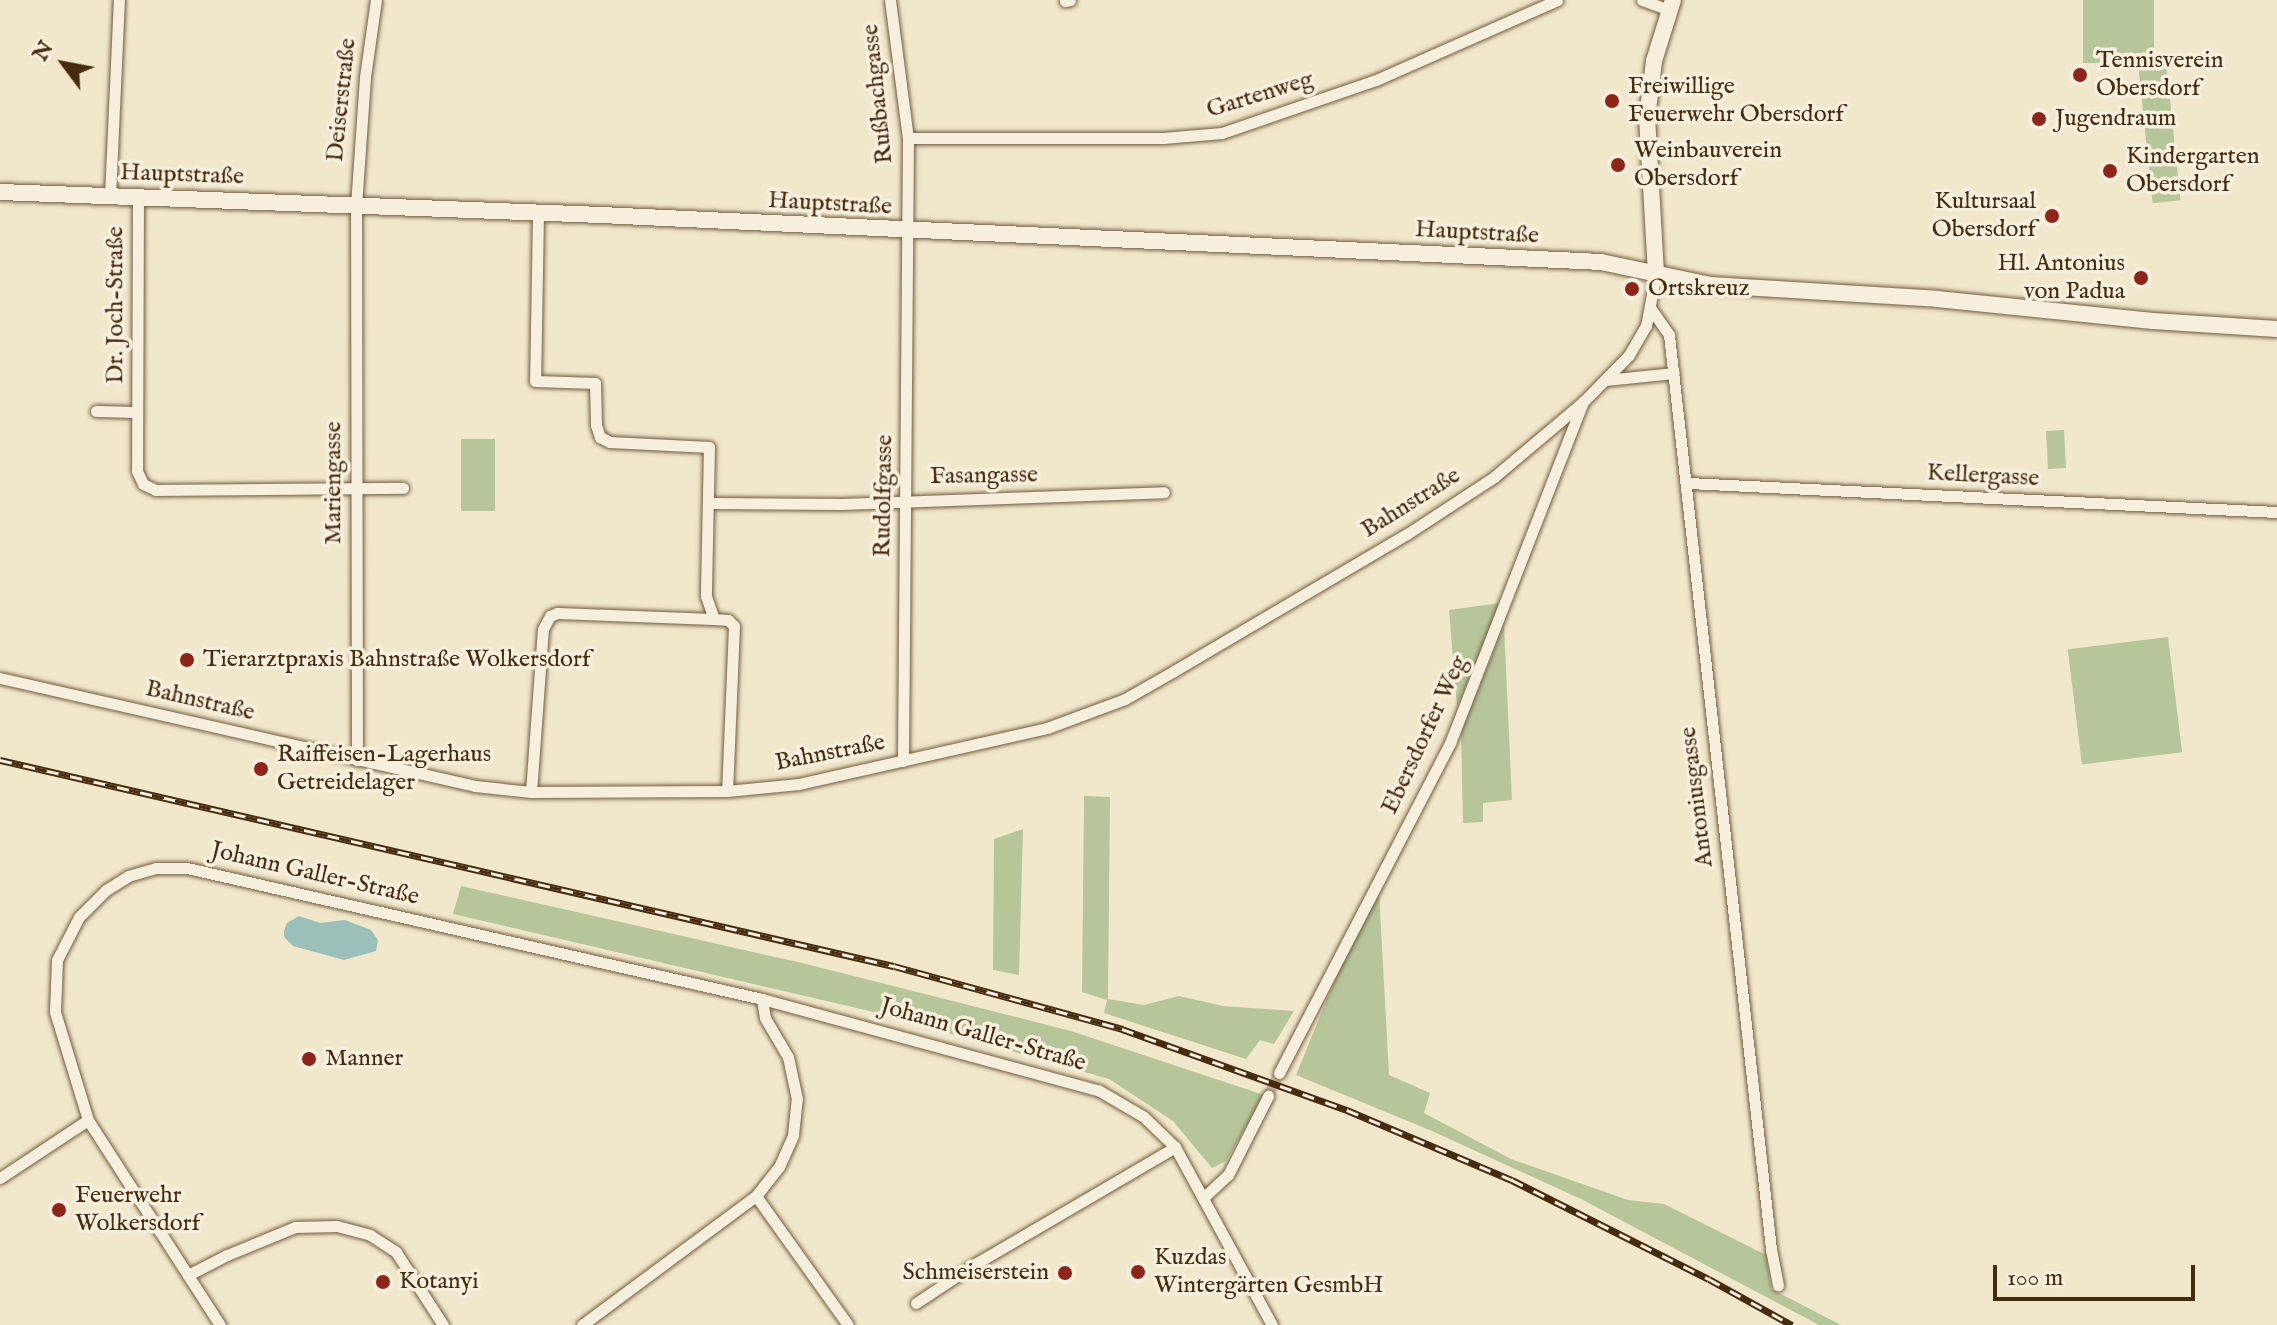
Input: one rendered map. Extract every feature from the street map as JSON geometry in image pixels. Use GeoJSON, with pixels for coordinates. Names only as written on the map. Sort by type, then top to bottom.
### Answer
{"type":"FeatureCollection","features":[{"type":"Feature","properties":{"kind":"main road"},"geometry":{"type":"LineString","coordinates":[[1656,273],[1647,118],[1654,61],[1671,5]]}},
{"type":"Feature","properties":{"kind":"main road","name":"Hauptstraße"},"geometry":{"type":"LineString","coordinates":[[0,192],[1601,262],[1710,285],[1937,299],[2153,321],[2277,329]]}},
{"type":"Feature","properties":{"kind":"street"},"geometry":{"type":"LineString","coordinates":[[110,196],[119,0]]}},
{"type":"Feature","properties":{"kind":"street","name":"Deiserstraße"},"geometry":{"type":"LineString","coordinates":[[356,206],[365,77],[376,0]]}},
{"type":"Feature","properties":{"kind":"street","name":"Rußbachgasse"},"geometry":{"type":"LineString","coordinates":[[890,0],[908,138],[909,232]]}},
{"type":"Feature","properties":{"kind":"street","name":"Gartenweg"},"geometry":{"type":"LineString","coordinates":[[908,138],[1163,138],[1222,133],[1376,80],[1557,0]]}},
{"type":"Feature","properties":{"kind":"street"},"geometry":{"type":"LineString","coordinates":[[1642,0],[1671,5]]}},
{"type":"Feature","properties":{"kind":"street","name":"Dr. Joch-Straße"},"geometry":{"type":"LineString","coordinates":[[138,197],[137,471],[143,484],[156,490],[357,487]]}},
{"type":"Feature","properties":{"kind":"street","name":"Mariengasse"},"geometry":{"type":"LineString","coordinates":[[356,206],[357,760]]}},
{"type":"Feature","properties":{"kind":"street"},"geometry":{"type":"LineString","coordinates":[[538,214],[535,381],[595,383],[596,425],[600,437],[610,442],[709,447],[706,596],[714,619]]}},
{"type":"Feature","properties":{"kind":"street","name":"Rudolfgasse"},"geometry":{"type":"LineString","coordinates":[[903,761],[909,232]]}},
{"type":"Feature","properties":{"kind":"street","name":"Bahnstraße"},"geometry":{"type":"LineString","coordinates":[[0,678],[475,786],[531,792],[727,791],[811,782],[1047,728],[1125,699],[1407,534],[1494,477],[1583,402],[1640,340],[1651,309],[1656,273]]}},
{"type":"Feature","properties":{"kind":"street","name":"Antoniusgasse"},"geometry":{"type":"LineString","coordinates":[[1651,309],[1669,335],[1674,373],[1771,1249],[1778,1285]]}},
{"type":"Feature","properties":{"kind":"street"},"geometry":{"type":"LineString","coordinates":[[1606,380],[1674,373]]}},
{"type":"Feature","properties":{"kind":"street","name":"Ebersdorfer Weg"},"geometry":{"type":"LineString","coordinates":[[1279,1073],[1450,743],[1583,402]]}},
{"type":"Feature","properties":{"kind":"street","name":"Dr. Joch-Straße"},"geometry":{"type":"LineString","coordinates":[[96,411],[137,412]]}},
{"type":"Feature","properties":{"kind":"street","name":"Kellergasse"},"geometry":{"type":"LineString","coordinates":[[1688,483],[2277,512]]}},
{"type":"Feature","properties":{"kind":"street"},"geometry":{"type":"LineString","coordinates":[[357,487],[403,488]]}},
{"type":"Feature","properties":{"kind":"street","name":"Fasangasse"},"geometry":{"type":"LineString","coordinates":[[709,503],[1164,492]]}},
{"type":"Feature","properties":{"kind":"street"},"geometry":{"type":"LineString","coordinates":[[531,792],[543,629],[550,616],[557,613],[728,620],[734,626],[727,791]]}},
{"type":"Feature","properties":{"kind":"street","name":"Johann Galler-Straße"},"geometry":{"type":"LineString","coordinates":[[220,1325],[88,1120],[55,1012],[53,993],[57,960],[70,931],[91,903],[128,876],[156,868],[187,868],[762,999],[1083,1085],[1144,1117],[1175,1147],[1272,1325]]}},
{"type":"Feature","properties":{"kind":"street"},"geometry":{"type":"LineString","coordinates":[[582,1325],[756,1196],[779,1167],[797,1118],[792,1069],[779,1038],[765,1018],[762,999]]}},
{"type":"Feature","properties":{"kind":"street"},"geometry":{"type":"LineString","coordinates":[[1203,1198],[1228,1175],[1268,1096]]}},
{"type":"Feature","properties":{"kind":"street"},"geometry":{"type":"LineString","coordinates":[[0,1178],[88,1120]]}},
{"type":"Feature","properties":{"kind":"street"},"geometry":{"type":"LineString","coordinates":[[916,1303],[975,1264],[1175,1147]]}},
{"type":"Feature","properties":{"kind":"street"},"geometry":{"type":"LineString","coordinates":[[756,1196],[848,1325]]}},
{"type":"Feature","properties":{"kind":"street"},"geometry":{"type":"LineString","coordinates":[[188,1275],[295,1227],[337,1226],[370,1235],[396,1252],[443,1325]]}},
{"type":"Feature","properties":{"kind":"green space"},"geometry":{"type":"Polygon","coordinates":[[[2083,0],[2154,0],[2154,63],[2083,63],[2083,0]]]}},
{"type":"Feature","properties":{"kind":"green space"},"geometry":{"type":"Polygon","coordinates":[[[2166,62],[2181,200],[2153,203],[2138,65],[2166,62]]]}},
{"type":"Feature","properties":{"kind":"green space"},"geometry":{"type":"Polygon","coordinates":[[[2064,430],[2066,468],[2048,469],[2046,431],[2064,430]]]}},
{"type":"Feature","properties":{"kind":"green space"},"geometry":{"type":"Polygon","coordinates":[[[461,439],[495,439],[495,511],[461,511],[461,439]]]}},
{"type":"Feature","properties":{"kind":"green space"},"geometry":{"type":"Polygon","coordinates":[[[1500,603],[1457,707],[1449,610],[1500,603]]]}},
{"type":"Feature","properties":{"kind":"green space"},"geometry":{"type":"Polygon","coordinates":[[[1504,625],[1512,800],[1483,803],[1483,822],[1463,823],[1461,733],[1504,625]]]}},
{"type":"Feature","properties":{"kind":"green space"},"geometry":{"type":"Polygon","coordinates":[[[2168,637],[2182,752],[2082,764],[2068,649],[2168,637]]]}},
{"type":"Feature","properties":{"kind":"green space"},"geometry":{"type":"Polygon","coordinates":[[[1084,796],[1110,797],[1108,999],[1144,1005],[1179,996],[1223,1006],[1294,1011],[1274,1044],[1260,1040],[1246,1059],[1104,1013],[1107,1000],[1082,992],[1084,796]]]}},
{"type":"Feature","properties":{"kind":"green space"},"geometry":{"type":"Polygon","coordinates":[[[1023,829],[1019,975],[993,970],[994,839],[1023,829]]]}},
{"type":"Feature","properties":{"kind":"green space"},"geometry":{"type":"Polygon","coordinates":[[[461,886],[802,963],[1071,1031],[1264,1095],[1226,1161],[1212,1168],[1173,1121],[1109,1079],[878,1013],[453,914],[461,886]]]}},
{"type":"Feature","properties":{"kind":"green space"},"geometry":{"type":"Polygon","coordinates":[[[1379,891],[1389,1075],[1430,1093],[1424,1113],[1511,1159],[1628,1200],[1664,1204],[1766,1255],[1771,1289],[1841,1325],[1819,1325],[1581,1199],[1432,1131],[1296,1075],[1337,975],[1379,891]]]}},
{"type":"Feature","properties":{"kind":"water"},"geometry":{"type":"Polygon","coordinates":[[[299,916],[320,923],[345,920],[371,930],[378,940],[376,951],[344,960],[293,946],[284,937],[284,931],[287,923],[299,916]]]}},
{"type":"Feature","properties":{"kind":"tunnel"},"geometry":{"type":"LineString","coordinates":[[1268,1096],[1279,1073]]}},
{"type":"Feature","properties":{"kind":"railway"},"geometry":{"type":"LineString","coordinates":[[0,760],[894,966],[1122,1029],[1347,1110],[1512,1180],[1709,1279],[1792,1325]]}},
{"type":"Feature","properties":{"kind":"place","name":"Tennisverein Obersdorf"},"geometry":{"type":"Point","coordinates":[2080,75]}},
{"type":"Feature","properties":{"kind":"place","name":"Freiwillige Feuerwehr Obersdorf"},"geometry":{"type":"Point","coordinates":[1612,101]}},
{"type":"Feature","properties":{"kind":"place","name":"Jugendraum"},"geometry":{"type":"Point","coordinates":[2039,119]}},
{"type":"Feature","properties":{"kind":"place","name":"Weinbauverein Obersdorf"},"geometry":{"type":"Point","coordinates":[1618,165]}},
{"type":"Feature","properties":{"kind":"place","name":"Kindergarten Obersdorf"},"geometry":{"type":"Point","coordinates":[2110,171]}},
{"type":"Feature","properties":{"kind":"place","name":"Kultursaal Obersdorf"},"geometry":{"type":"Point","coordinates":[2052,216]}},
{"type":"Feature","properties":{"kind":"place","name":"Hl. Antonius von Padua"},"geometry":{"type":"Point","coordinates":[2141,278]}},
{"type":"Feature","properties":{"kind":"place","name":"Ortskreuz"},"geometry":{"type":"Point","coordinates":[1632,289]}},
{"type":"Feature","properties":{"kind":"place","name":"Tierarztpraxis Bahnstraße Wolkersdorf"},"geometry":{"type":"Point","coordinates":[187,660]}},
{"type":"Feature","properties":{"kind":"place","name":"Raiffeisen-Lagerhaus Getreidelager"},"geometry":{"type":"Point","coordinates":[261,769]}},
{"type":"Feature","properties":{"kind":"place","name":"Manner"},"geometry":{"type":"Point","coordinates":[309,1059]}},
{"type":"Feature","properties":{"kind":"place","name":"Feuerwehr Wolkersdorf"},"geometry":{"type":"Point","coordinates":[59,1210]}},
{"type":"Feature","properties":{"kind":"place","name":"Kuzdas Wintergärten GesmbH"},"geometry":{"type":"Point","coordinates":[1138,1272]}},
{"type":"Feature","properties":{"kind":"place","name":"Schmeiserstein"},"geometry":{"type":"Point","coordinates":[1065,1273]}},
{"type":"Feature","properties":{"kind":"place","name":"Kotanyi"},"geometry":{"type":"Point","coordinates":[383,1282]}}]}
